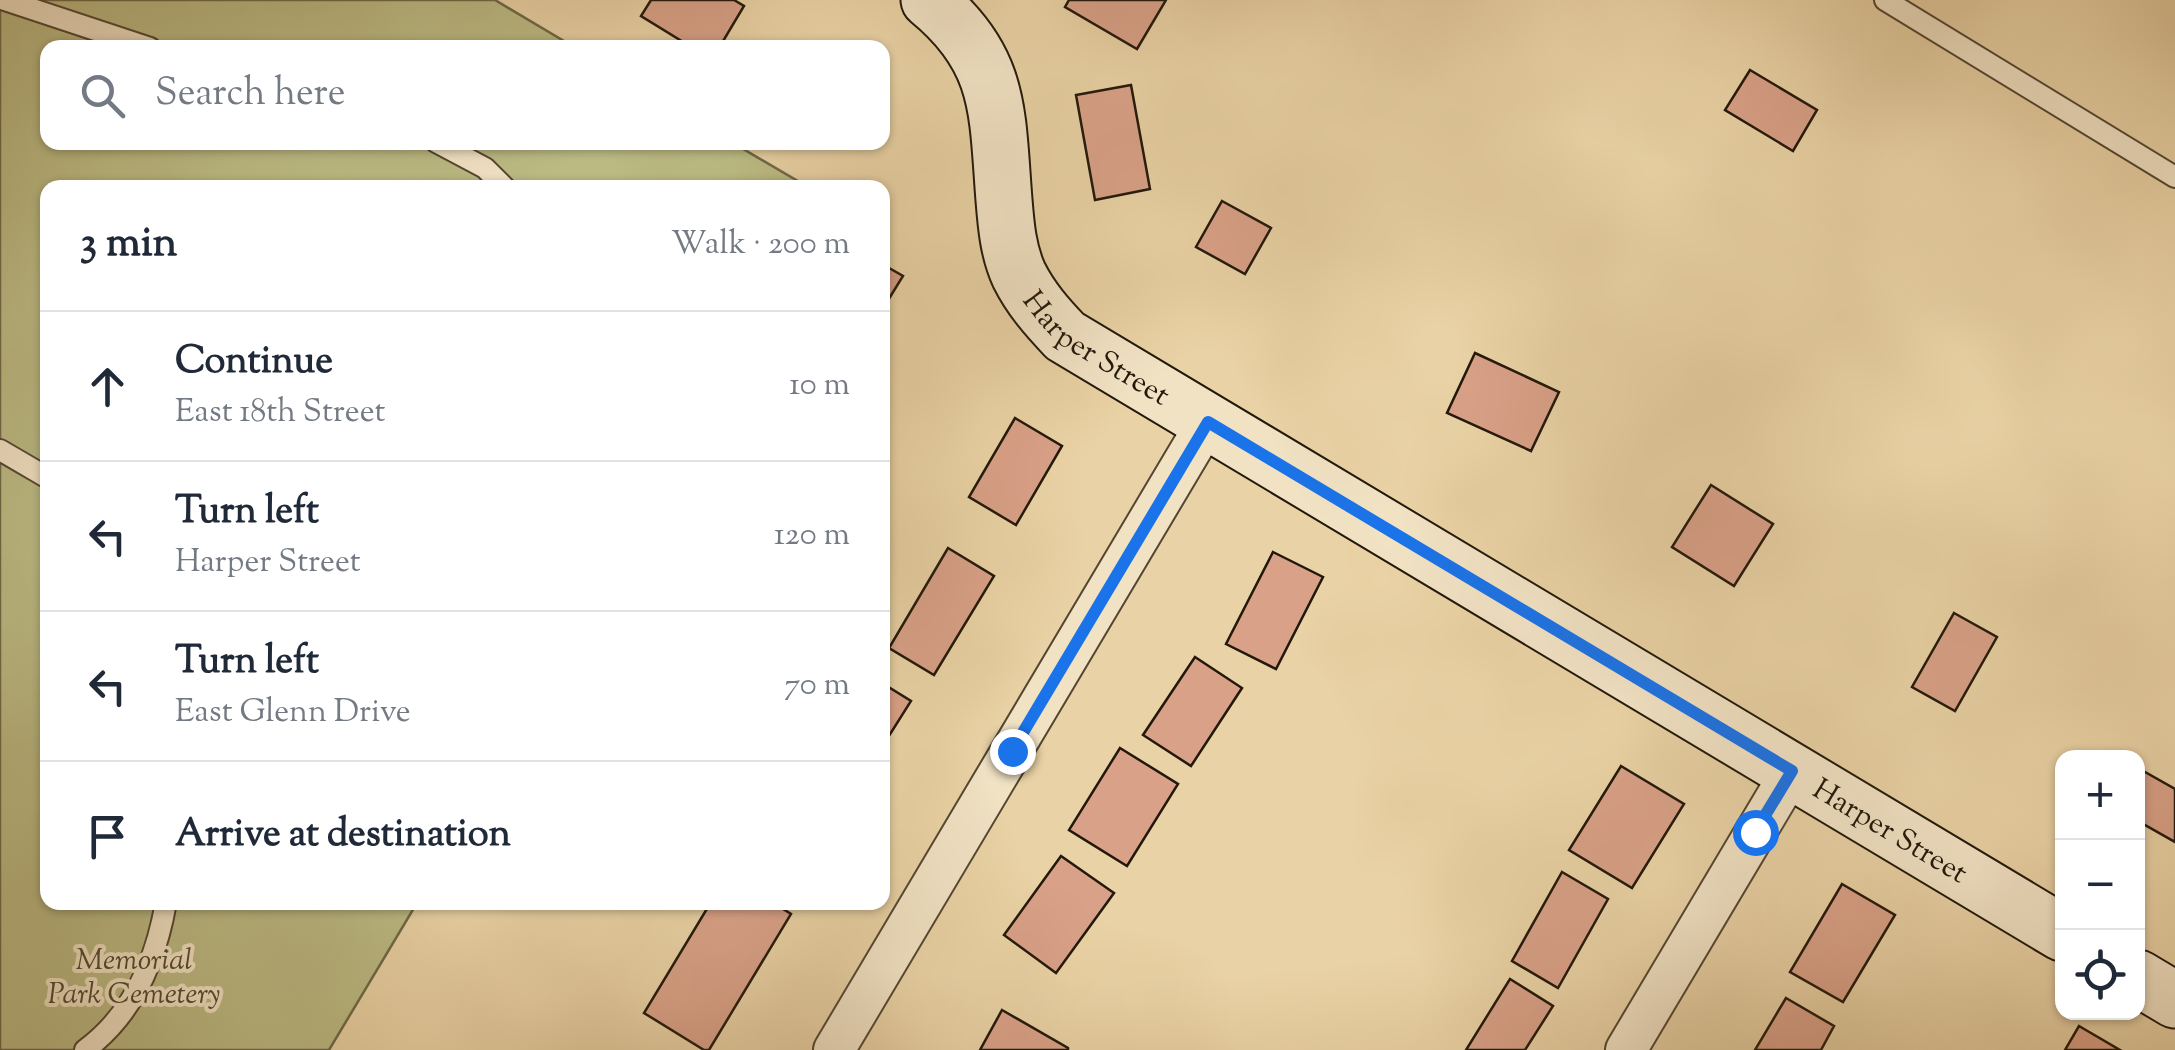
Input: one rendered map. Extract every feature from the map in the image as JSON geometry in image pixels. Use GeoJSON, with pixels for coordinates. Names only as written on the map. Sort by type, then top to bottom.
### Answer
{"type":"FeatureCollection","features":[{"type":"Feature","properties":{"kind":"street","name":"Harper Street"},"geometry":{"type":"LineString","coordinates":[[930,0],[958,24],[986,66],[997,108],[1006,234],[1018,272],[1039,309],[1066,336],[2057,930]]}},
{"type":"Feature","properties":{"kind":"street"},"geometry":{"type":"LineString","coordinates":[[834,1050],[1208,422]]}},
{"type":"Feature","properties":{"kind":"street"},"geometry":{"type":"LineString","coordinates":[[1626,1050],[1792,771]]}},
{"type":"Feature","properties":{"kind":"street"},"geometry":{"type":"LineString","coordinates":[[2145,982],[2175,1000]]}},
{"type":"Feature","properties":{"kind":"lane"},"geometry":{"type":"LineString","coordinates":[[5,0],[126,40]]}},
{"type":"Feature","properties":{"kind":"lane"},"geometry":{"type":"LineString","coordinates":[[1884,0],[2175,177]]}},
{"type":"Feature","properties":{"kind":"lane"},"geometry":{"type":"LineString","coordinates":[[451,150],[485,168],[497,180]]}},
{"type":"Feature","properties":{"kind":"lane"},"geometry":{"type":"LineString","coordinates":[[0,450],[40,473]]}},
{"type":"Feature","properties":{"kind":"lane"},"geometry":{"type":"LineString","coordinates":[[84,1050],[122,1014],[145,978],[160,940],[165,910]]}},
{"type":"Feature","properties":{"kind":"green space","name":"Memorial Park Cemetery"},"geometry":{"type":"Polygon","coordinates":[[[0,0],[495,0],[562,40],[40,40],[40,150],[745,150],[796,180],[40,180],[40,910],[413,910],[329,1050],[0,1050],[0,0]]]}},
{"type":"Feature","properties":{"kind":"building"},"geometry":{"type":"Polygon","coordinates":[[[651,0],[734,0],[744,6],[724,40],[680,40],[641,16],[651,0]]]}},
{"type":"Feature","properties":{"kind":"building"},"geometry":{"type":"Polygon","coordinates":[[[1069,0],[1166,0],[1137,49],[1065,7],[1069,0]]]}},
{"type":"Feature","properties":{"kind":"building"},"geometry":{"type":"Polygon","coordinates":[[[1750,70],[1817,110],[1793,151],[1725,110],[1750,70]]]}},
{"type":"Feature","properties":{"kind":"building"},"geometry":{"type":"Polygon","coordinates":[[[1131,85],[1150,189],[1095,200],[1076,95],[1131,85]]]}},
{"type":"Feature","properties":{"kind":"building"},"geometry":{"type":"Polygon","coordinates":[[[1222,201],[1271,228],[1245,274],[1196,247],[1222,201]]]}},
{"type":"Feature","properties":{"kind":"building"},"geometry":{"type":"Polygon","coordinates":[[[890,269],[903,276],[890,297],[890,269]]]}},
{"type":"Feature","properties":{"kind":"building"},"geometry":{"type":"Polygon","coordinates":[[[1475,353],[1559,392],[1531,451],[1447,413],[1475,353]]]}},
{"type":"Feature","properties":{"kind":"building"},"geometry":{"type":"Polygon","coordinates":[[[1015,418],[1062,446],[1016,525],[969,497],[1015,418]]]}},
{"type":"Feature","properties":{"kind":"building"},"geometry":{"type":"Polygon","coordinates":[[[1711,485],[1773,524],[1734,586],[1672,547],[1711,485]]]}},
{"type":"Feature","properties":{"kind":"building"},"geometry":{"type":"Polygon","coordinates":[[[948,548],[994,576],[934,675],[890,646],[948,548]]]}},
{"type":"Feature","properties":{"kind":"building"},"geometry":{"type":"Polygon","coordinates":[[[1273,552],[1323,577],[1276,669],[1226,644],[1273,552]]]}},
{"type":"Feature","properties":{"kind":"building"},"geometry":{"type":"Polygon","coordinates":[[[1954,613],[1997,637],[1955,711],[1912,687],[1954,613]]]}},
{"type":"Feature","properties":{"kind":"building"},"geometry":{"type":"Polygon","coordinates":[[[1195,657],[1242,688],[1191,766],[1143,735],[1195,657]]]}},
{"type":"Feature","properties":{"kind":"building"},"geometry":{"type":"Polygon","coordinates":[[[890,688],[911,701],[890,734],[890,688]]]}},
{"type":"Feature","properties":{"kind":"building"},"geometry":{"type":"Polygon","coordinates":[[[1120,748],[1178,784],[1127,866],[1069,830],[1120,748]]]}},
{"type":"Feature","properties":{"kind":"building"},"geometry":{"type":"Polygon","coordinates":[[[1621,766],[1684,804],[1632,888],[1569,850],[1621,766]]]}},
{"type":"Feature","properties":{"kind":"building"},"geometry":{"type":"Polygon","coordinates":[[[2145,772],[2175,789],[2175,842],[2145,825],[2145,772]]]}},
{"type":"Feature","properties":{"kind":"building"},"geometry":{"type":"Polygon","coordinates":[[[1061,856],[1114,893],[1056,973],[1004,935],[1061,856]]]}},
{"type":"Feature","properties":{"kind":"building"},"geometry":{"type":"Polygon","coordinates":[[[1562,872],[1608,899],[1558,988],[1512,961],[1562,872]]]}},
{"type":"Feature","properties":{"kind":"building"},"geometry":{"type":"Polygon","coordinates":[[[1842,884],[1895,915],[1843,1002],[1790,972],[1842,884]]]}},
{"type":"Feature","properties":{"kind":"building"},"geometry":{"type":"Polygon","coordinates":[[[706,910],[785,910],[791,914],[709,1050],[644,1013],[706,910]]]}},
{"type":"Feature","properties":{"kind":"building"},"geometry":{"type":"Polygon","coordinates":[[[1510,979],[1553,1006],[1525,1050],[1466,1050],[1510,979]]]}},
{"type":"Feature","properties":{"kind":"building"},"geometry":{"type":"Polygon","coordinates":[[[1786,998],[1834,1026],[1821,1050],[1755,1050],[1786,998]]]}},
{"type":"Feature","properties":{"kind":"building"},"geometry":{"type":"Polygon","coordinates":[[[1002,1010],[1068,1048],[1068,1050],[980,1050],[1002,1010]]]}},
{"type":"Feature","properties":{"kind":"building"},"geometry":{"type":"Polygon","coordinates":[[[2079,1026],[2120,1050],[2065,1050],[2079,1026]]]}},
{"type":"Feature","properties":{"kind":"route"},"geometry":{"type":"LineString","coordinates":[[1012,751],[1208,422],[1792,771],[1755,832]]}}]}
